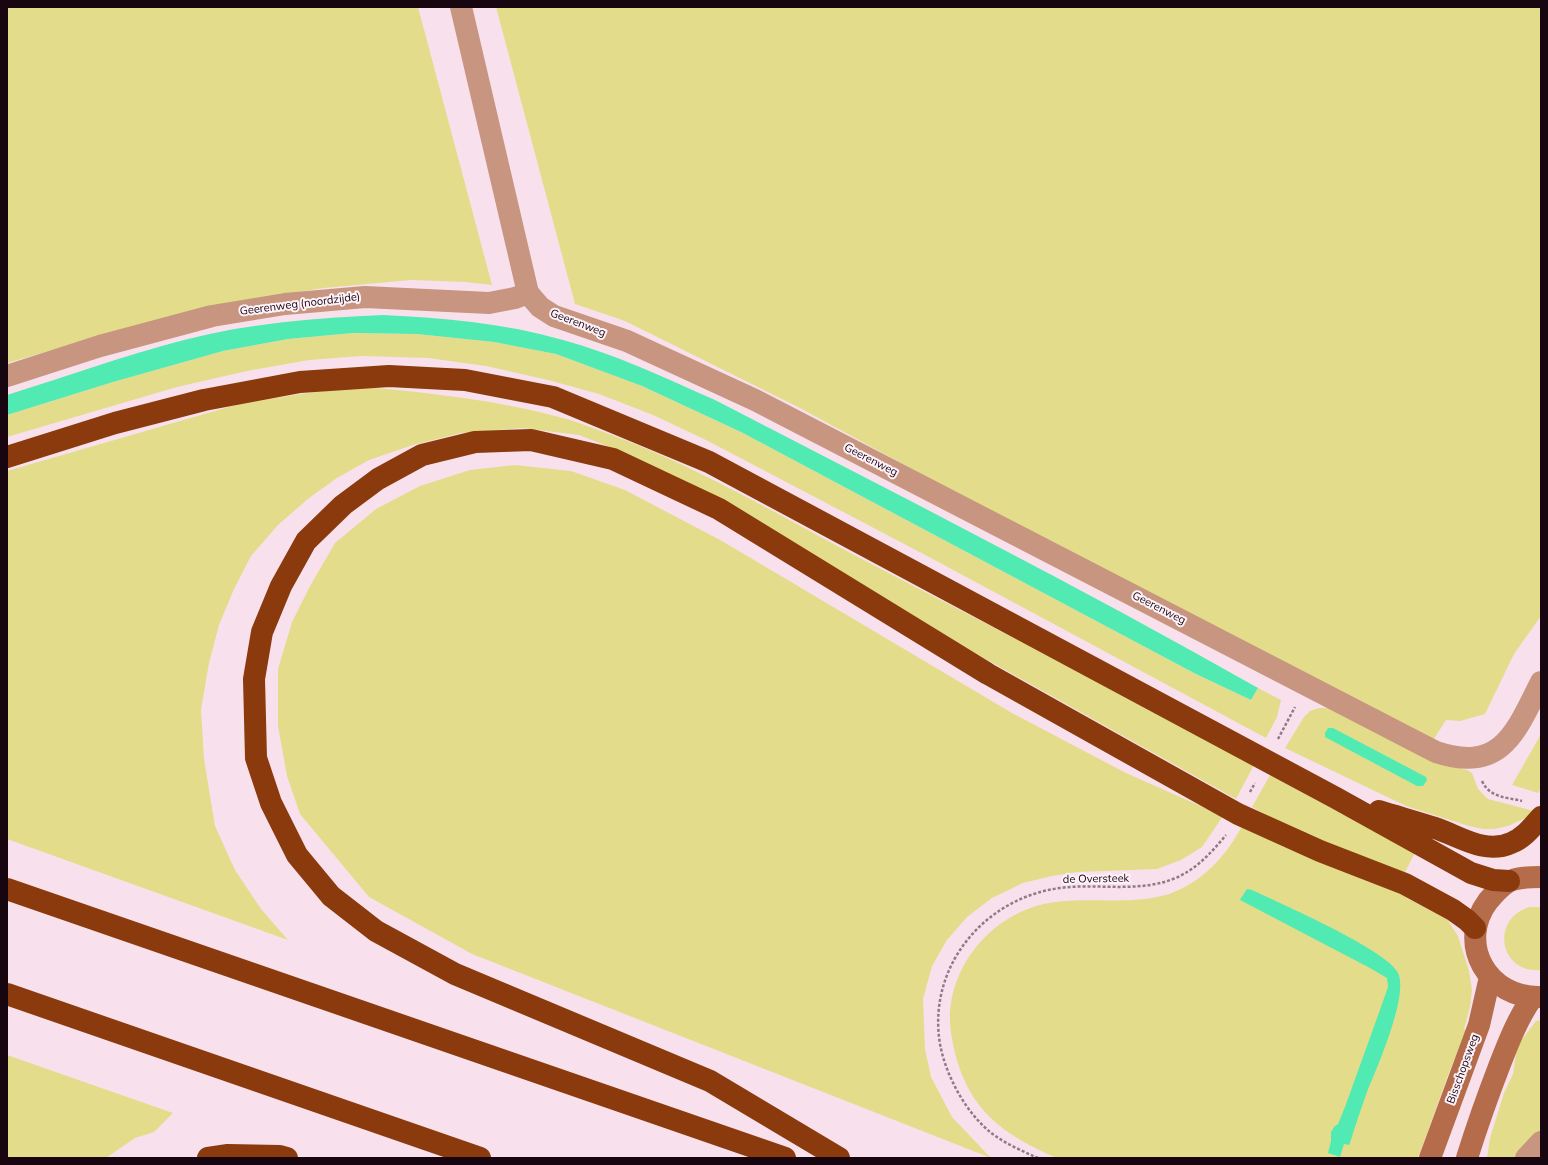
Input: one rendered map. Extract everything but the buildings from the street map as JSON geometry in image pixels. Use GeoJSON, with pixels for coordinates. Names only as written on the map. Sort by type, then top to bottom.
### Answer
{"type":"FeatureCollection","features":[{"type":"Feature","properties":{"kind":"highway"},"geometry":{"type":"LineString","coordinates":[[7,457],[115,423],[204,400],[300,382],[389,376],[465,380],[553,397],[709,462],[1266,762],[1336,798],[1471,873],[1493,880],[1509,881]]}},
{"type":"Feature","properties":{"kind":"highway"},"geometry":{"type":"LineString","coordinates":[[839,1158],[710,1081],[456,974],[376,931],[331,896],[297,856],[271,803],[256,758],[254,679],[262,632],[281,586],[306,541],[343,505],[378,479],[422,455],[476,442],[531,440],[613,459],[719,509],[988,674],[1238,814],[1320,851],[1405,884],[1453,910],[1476,928]]}},
{"type":"Feature","properties":{"kind":"highway"},"geometry":{"type":"LineString","coordinates":[[1336,798],[1436,829],[1480,845],[1496,847],[1510,844],[1521,838],[1535,810]]}},
{"type":"Feature","properties":{"kind":"highway"},"geometry":{"type":"LineString","coordinates":[[7,889],[785,1158]]}},
{"type":"Feature","properties":{"kind":"highway"},"geometry":{"type":"LineString","coordinates":[[7,994],[480,1158]]}},
{"type":"Feature","properties":{"kind":"highway"},"geometry":{"type":"LineString","coordinates":[[208,1158],[228,1155],[280,1156],[287,1158]]}},
{"type":"Feature","properties":{"kind":"main road"},"geometry":{"type":"LineString","coordinates":[[1537,998],[1509,992],[1490,977],[1476,954],[1475,940],[1476,928],[1482,909],[1492,895],[1509,881],[1541,876]]}},
{"type":"Feature","properties":{"kind":"main road","name":"Bisschopsweg"},"geometry":{"type":"LineString","coordinates":[[1430,1158],[1479,1026],[1490,977]]}},
{"type":"Feature","properties":{"kind":"main road"},"geometry":{"type":"LineString","coordinates":[[1467,1158],[1482,1110],[1510,1037],[1526,1007],[1537,998]]}},
{"type":"Feature","properties":{"kind":"street","name":"Geerenweg"},"geometry":{"type":"LineString","coordinates":[[461,7],[528,293],[540,307],[554,316],[627,342],[755,400],[1436,752],[1460,758],[1476,758],[1491,753],[1512,736],[1541,682]]}},
{"type":"Feature","properties":{"kind":"street","name":"Geerenweg (noordzijde)"},"geometry":{"type":"LineString","coordinates":[[7,376],[100,346],[212,316],[285,304],[365,297],[489,303],[515,298],[528,293]]}},
{"type":"Feature","properties":{"kind":"street"},"geometry":{"type":"LineString","coordinates":[[1526,1158],[1541,1142]]}},
{"type":"Feature","properties":{"kind":"path","name":"de Oversteek"},"geometry":{"type":"LineString","coordinates":[[1038,1158],[1015,1147],[990,1132],[979,1121],[963,1100],[950,1076],[940,1047],[938,1035],[939,1012],[943,988],[951,966],[958,953],[968,938],[992,914],[1020,898],[1038,892],[1077,886],[1124,887],[1149,885],[1174,879],[1187,873],[1208,856],[1228,831],[1307,685]]}},
{"type":"Feature","properties":{"kind":"path"},"geometry":{"type":"LineString","coordinates":[[1476,758],[1482,782],[1489,792],[1535,810]]}},
{"type":"Feature","properties":{"kind":"shaded area"},"geometry":{"type":"Polygon","coordinates":[[[7,7],[418,7],[492,285],[465,282],[411,280],[324,288],[267,297],[153,321],[7,363],[7,7]]]}},
{"type":"Feature","properties":{"kind":"shaded area"},"geometry":{"type":"Polygon","coordinates":[[[496,7],[1541,7],[1541,616],[1514,654],[1485,714],[1460,721],[1446,720],[1434,739],[989,511],[800,408],[625,321],[575,304],[496,7]]]}},
{"type":"Feature","properties":{"kind":"shaded area"},"geometry":{"type":"Polygon","coordinates":[[[383,315],[474,322],[519,329],[602,352],[659,375],[715,400],[988,541],[1191,650],[1258,688],[1251,700],[1194,673],[741,432],[642,386],[556,354],[494,342],[417,334],[353,333],[288,339],[223,351],[113,382],[7,415],[7,395],[117,359],[184,340],[258,325],[383,315]]]}},
{"type":"Feature","properties":{"kind":"shaded area"},"geometry":{"type":"Polygon","coordinates":[[[353,333],[417,334],[494,342],[556,354],[642,386],[741,432],[1194,673],[1251,700],[1258,688],[1281,700],[1277,717],[1266,738],[929,557],[708,441],[653,415],[599,394],[548,380],[486,366],[428,358],[361,356],[309,360],[247,371],[177,387],[7,437],[7,415],[113,382],[223,351],[288,339],[353,333]]]}},
{"type":"Feature","properties":{"kind":"shaded area"},"geometry":{"type":"Polygon","coordinates":[[[366,387],[439,395],[535,411],[585,425],[667,458],[700,473],[1254,765],[1236,799],[864,591],[685,481],[625,453],[579,435],[522,428],[461,433],[413,445],[369,460],[337,478],[309,498],[278,525],[251,556],[234,589],[219,625],[209,663],[201,710],[204,759],[215,826],[235,870],[261,909],[288,940],[7,839],[7,471],[239,404],[307,393],[366,387]]]}},
{"type":"Feature","properties":{"kind":"shaded area"},"geometry":{"type":"Polygon","coordinates":[[[515,465],[571,471],[625,490],[722,541],[1012,713],[1126,773],[1223,816],[1202,847],[1181,860],[1157,869],[1077,872],[1023,883],[992,898],[967,917],[947,940],[932,966],[923,999],[925,1049],[931,1077],[952,1117],[991,1158],[472,954],[369,897],[300,814],[287,776],[278,726],[278,669],[292,622],[310,586],[335,543],[376,509],[420,486],[470,470],[515,465]]]}},
{"type":"Feature","properties":{"kind":"shaded area"},"geometry":{"type":"Polygon","coordinates":[[[1319,708],[1337,711],[1452,767],[1467,770],[1472,773],[1478,789],[1488,799],[1534,811],[1530,816],[1508,826],[1494,829],[1483,829],[1469,826],[1406,806],[1285,748],[1304,717],[1310,711],[1319,708]]]}},
{"type":"Feature","properties":{"kind":"shaded area"},"geometry":{"type":"Polygon","coordinates":[[[1328,728],[1333,728],[1426,777],[1427,780],[1423,786],[1417,786],[1325,737],[1325,733],[1328,728]]]}},
{"type":"Feature","properties":{"kind":"shaded area"},"geometry":{"type":"Polygon","coordinates":[[[1541,734],[1541,788],[1538,793],[1512,785],[1541,734]]]}},
{"type":"Feature","properties":{"kind":"shaded area"},"geometry":{"type":"Polygon","coordinates":[[[1270,775],[1415,853],[1404,874],[1287,826],[1252,807],[1270,775]]]}},
{"type":"Feature","properties":{"kind":"shaded area"},"geometry":{"type":"Polygon","coordinates":[[[1242,826],[1406,894],[1405,897],[1447,919],[1458,936],[1469,971],[1472,990],[1470,1007],[1464,1029],[1467,1030],[1450,1070],[1418,1158],[1057,1158],[1020,1140],[990,1118],[968,1089],[960,1070],[954,1049],[950,1019],[952,998],[958,979],[967,960],[979,944],[994,929],[1010,917],[1049,903],[1079,900],[1125,900],[1155,898],[1181,889],[1203,875],[1221,858],[1229,848],[1242,826]]]}},
{"type":"Feature","properties":{"kind":"shaded area"},"geometry":{"type":"Polygon","coordinates":[[[1247,889],[1252,890],[1355,940],[1390,963],[1398,973],[1400,983],[1396,1014],[1350,1143],[1349,1145],[1344,1144],[1340,1157],[1328,1153],[1331,1141],[1331,1132],[1338,1124],[1345,1107],[1388,987],[1387,978],[1240,900],[1247,889]]]}},
{"type":"Feature","properties":{"kind":"shaded area"},"geometry":{"type":"Polygon","coordinates":[[[1530,907],[1541,907],[1541,970],[1527,969],[1516,963],[1509,955],[1505,944],[1505,933],[1509,922],[1517,913],[1530,907]]]}},
{"type":"Feature","properties":{"kind":"shaded area"},"geometry":{"type":"Polygon","coordinates":[[[1541,1020],[1541,1134],[1516,1158],[1487,1158],[1490,1138],[1504,1093],[1513,1074],[1517,1046],[1536,1021],[1541,1020]]]}},
{"type":"Feature","properties":{"kind":"shaded area"},"geometry":{"type":"Polygon","coordinates":[[[7,1055],[173,1113],[154,1132],[135,1138],[106,1158],[7,1158],[7,1055]]]}}]}
